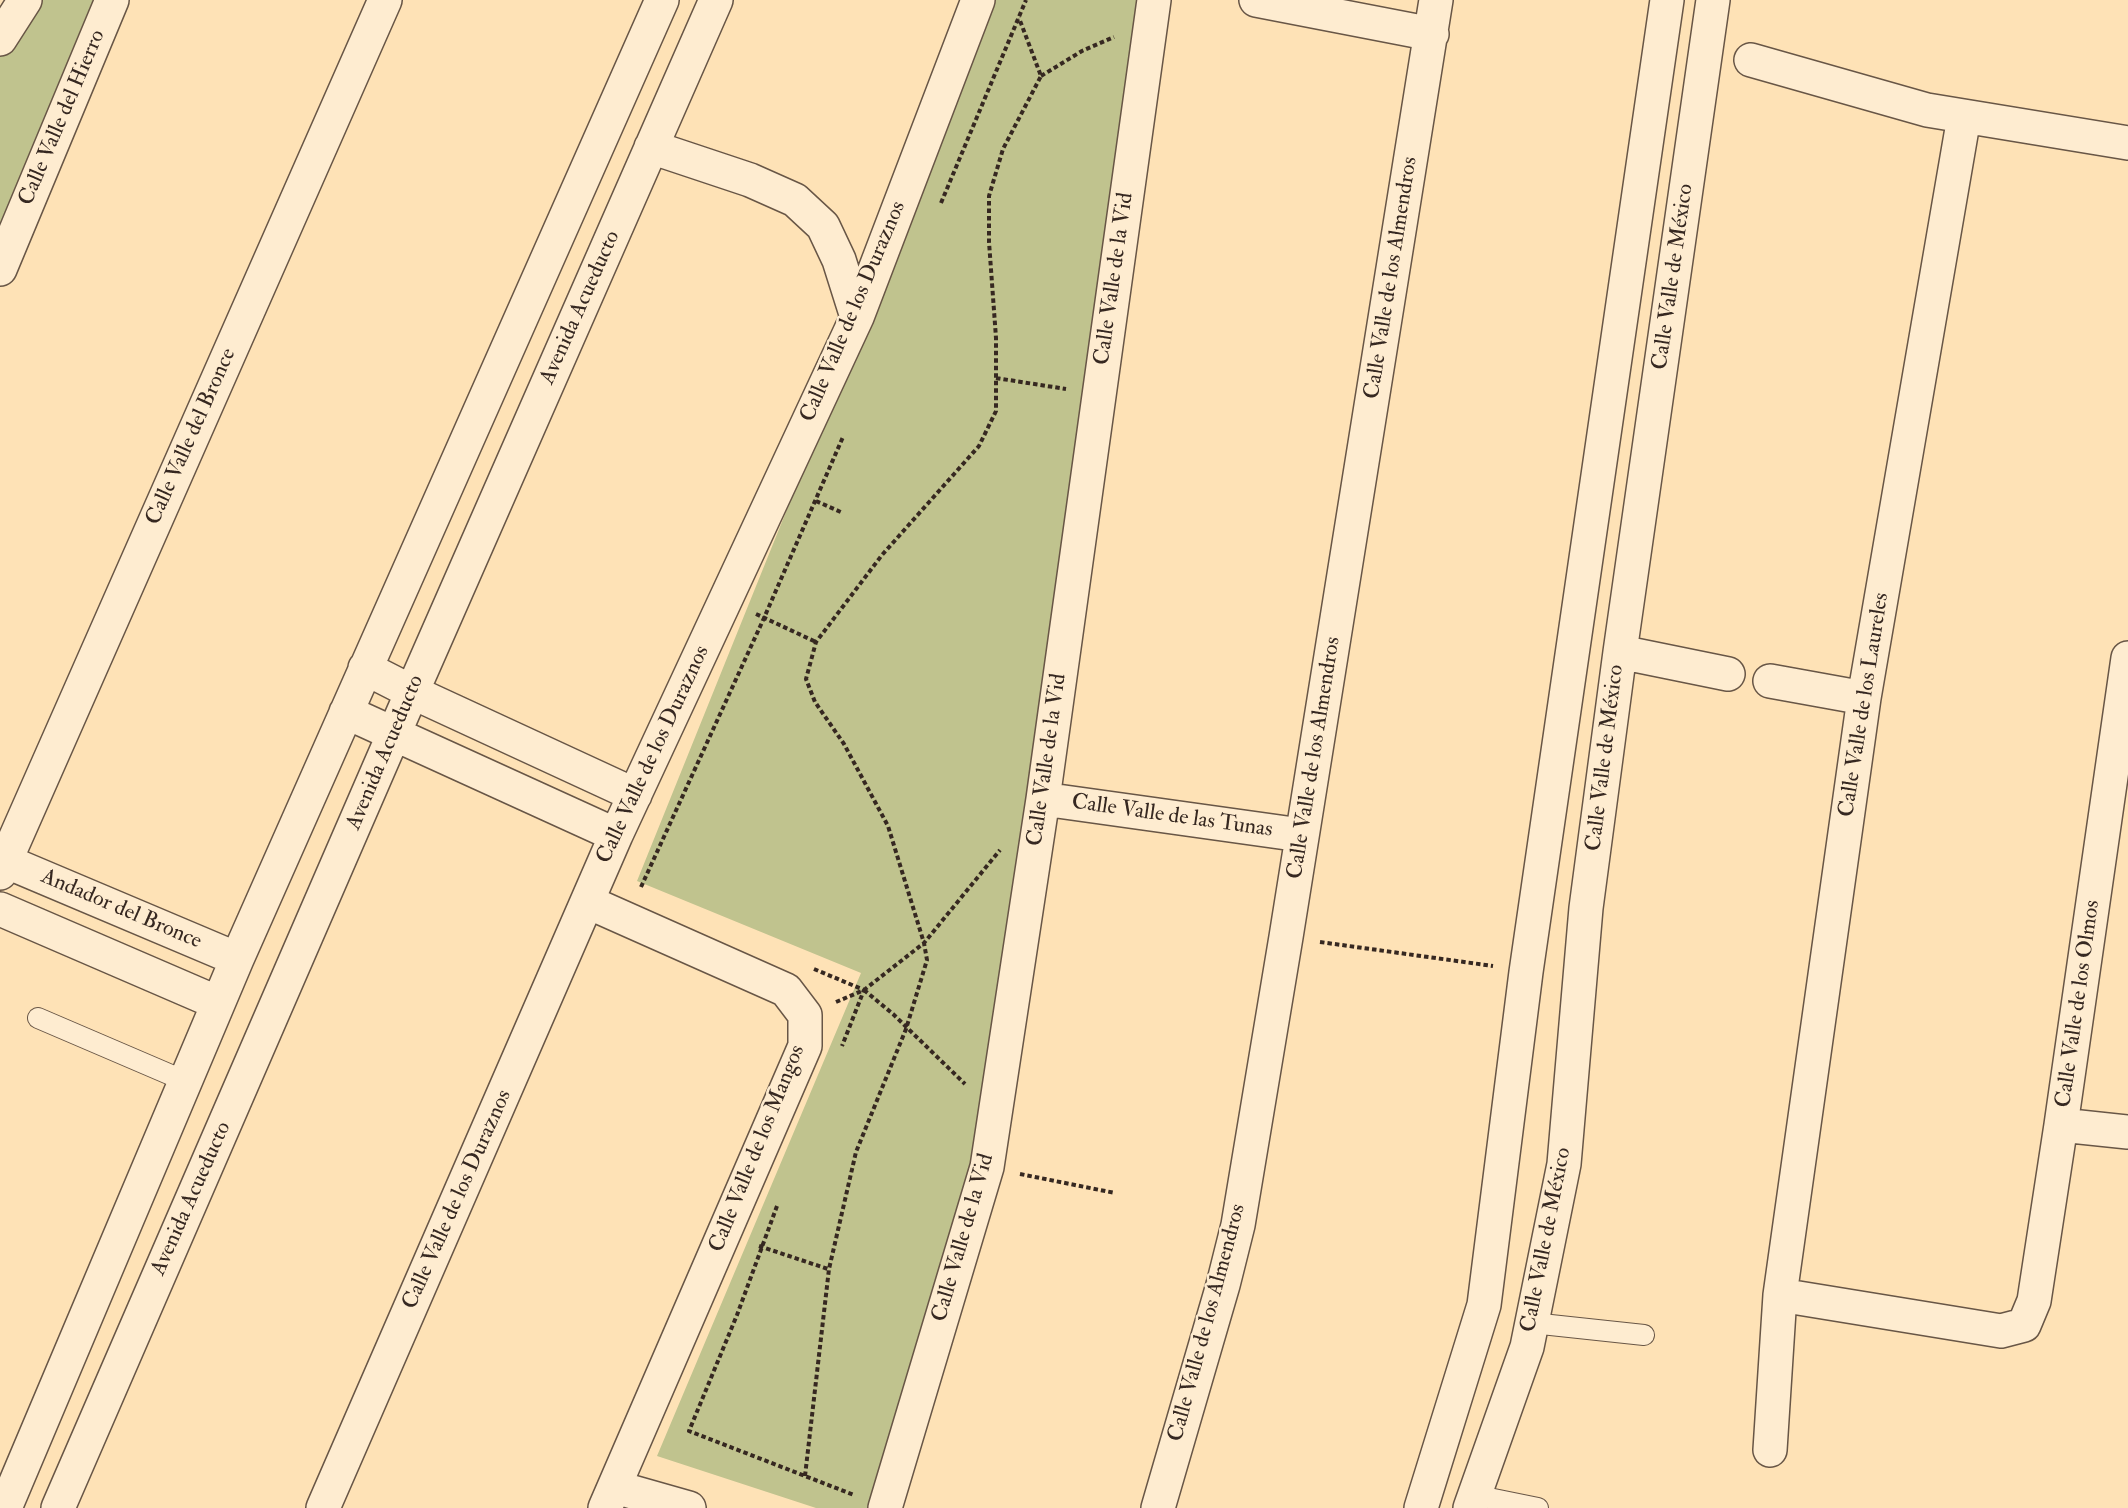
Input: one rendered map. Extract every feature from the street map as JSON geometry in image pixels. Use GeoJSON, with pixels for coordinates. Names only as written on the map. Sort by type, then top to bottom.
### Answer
{"type":"FeatureCollection","features":[{"type":"Feature","properties":{"kind":"street"},"geometry":{"type":"LineString","coordinates":[[0,39],[25,0]]}},
{"type":"Feature","properties":{"kind":"street","name":"Calle Valle del Hierro"},"geometry":{"type":"LineString","coordinates":[[0,269],[112,0]]}},
{"type":"Feature","properties":{"kind":"street","name":"Calle Valle del Bronce"},"geometry":{"type":"LineString","coordinates":[[3,867],[10,824],[385,0]]}},
{"type":"Feature","properties":{"kind":"street"},"geometry":{"type":"LineString","coordinates":[[5,1508],[237,959],[662,0]]}},
{"type":"Feature","properties":{"kind":"street","name":"Avenida Acueducto"},"geometry":{"type":"LineString","coordinates":[[58,1508],[412,692],[716,0]]}},
{"type":"Feature","properties":{"kind":"street","name":"Calle Valle de los Duraznos"},"geometry":{"type":"LineString","coordinates":[[323,1508],[616,834],[857,317],[978,0]]}},
{"type":"Feature","properties":{"kind":"street","name":"Calle Valle de la Vid"},"geometry":{"type":"LineString","coordinates":[[873,1503],[987,1167],[1044,799],[1154,0]]}},
{"type":"Feature","properties":{"kind":"street"},"geometry":{"type":"LineString","coordinates":[[1256,0],[1432,34]]}},
{"type":"Feature","properties":{"kind":"street","name":"Calle Valle de los Almendros"},"geometry":{"type":"LineString","coordinates":[[1158,1508],[1223,1285],[1238,1225],[1436,0]]}},
{"type":"Feature","properties":{"kind":"street","name":"Calle Valle de México"},"geometry":{"type":"LineString","coordinates":[[1421,1508],[1484,1305],[1526,972],[1667,0]]}},
{"type":"Feature","properties":{"kind":"street","name":"Calle Valle de México"},"geometry":{"type":"LineString","coordinates":[[1472,1501],[1527,1347],[1564,1164],[1586,908],[1713,0]]}},
{"type":"Feature","properties":{"kind":"street"},"geometry":{"type":"LineString","coordinates":[[1751,60],[1927,110],[2128,143]]}},
{"type":"Feature","properties":{"kind":"street","name":"Calle Valle de los Laureles"},"geometry":{"type":"LineString","coordinates":[[1770,1450],[1780,1295],[1864,698],[1964,117]]}},
{"type":"Feature","properties":{"kind":"street"},"geometry":{"type":"LineString","coordinates":[[651,147],[750,180],[795,200],[823,226],[839,260],[857,317]]}},
{"type":"Feature","properties":{"kind":"street"},"geometry":{"type":"LineString","coordinates":[[1620,652],[1728,674]]}},
{"type":"Feature","properties":{"kind":"street","name":"Calle Valle de los Olmos"},"geometry":{"type":"LineString","coordinates":[[1780,1295],[2001,1331],[2024,1325],[2034,1301],[2128,658]]}},
{"type":"Feature","properties":{"kind":"street"},"geometry":{"type":"LineString","coordinates":[[365,668],[635,795]]}},
{"type":"Feature","properties":{"kind":"street"},"geometry":{"type":"LineString","coordinates":[[1770,681],[1864,698]]}},
{"type":"Feature","properties":{"kind":"street"},"geometry":{"type":"LineString","coordinates":[[346,712],[616,834]]}},
{"type":"Feature","properties":{"kind":"street","name":"Calle Valle de las Tunas"},"geometry":{"type":"LineString","coordinates":[[1044,799],[1301,835]]}},
{"type":"Feature","properties":{"kind":"street","name":"Andador del Bronce"},"geometry":{"type":"LineString","coordinates":[[3,867],[237,959]]}},
{"type":"Feature","properties":{"kind":"street"},"geometry":{"type":"LineString","coordinates":[[1536,901],[1586,908]]}},
{"type":"Feature","properties":{"kind":"street","name":"Calle Valle de los Mangos"},"geometry":{"type":"LineString","coordinates":[[588,902],[786,990],[805,1015],[805,1046],[610,1497]]}},
{"type":"Feature","properties":{"kind":"street","name":"Andador del Bronce"},"geometry":{"type":"LineString","coordinates":[[0,909],[218,1004]]}},
{"type":"Feature","properties":{"kind":"street"},"geometry":{"type":"LineString","coordinates":[[2061,1125],[2128,1132]]}},
{"type":"Feature","properties":{"kind":"street"},"geometry":{"type":"LineString","coordinates":[[610,1497],[689,1508]]}},
{"type":"Feature","properties":{"kind":"lane"},"geometry":{"type":"LineString","coordinates":[[38,1018],[185,1081]]}},
{"type":"Feature","properties":{"kind":"lane"},"geometry":{"type":"LineString","coordinates":[[1532,1323],[1644,1335]]}},
{"type":"Feature","properties":{"kind":"lane"},"geometry":{"type":"LineString","coordinates":[[1472,1501],[1538,1508]]}},
{"type":"Feature","properties":{"kind":"path"},"geometry":{"type":"LineString","coordinates":[[940,204],[1026,0]]}},
{"type":"Feature","properties":{"kind":"path"},"geometry":{"type":"LineString","coordinates":[[1019,17],[1041,76]]}},
{"type":"Feature","properties":{"kind":"path"},"geometry":{"type":"LineString","coordinates":[[805,1476],[829,1269],[856,1152],[906,1029],[927,960],[924,943],[888,826],[844,744],[815,702],[806,679],[816,642],[882,555],[979,446],[996,411],[996,338],[989,242],[989,196],[1003,149],[1041,76],[1082,51],[1114,37],[1149,37]]}},
{"type":"Feature","properties":{"kind":"path"},"geometry":{"type":"LineString","coordinates":[[996,378],[1071,390]]}},
{"type":"Feature","properties":{"kind":"path"},"geometry":{"type":"LineString","coordinates":[[638,894],[764,618],[844,435]]}},
{"type":"Feature","properties":{"kind":"path"},"geometry":{"type":"LineString","coordinates":[[816,501],[843,513]]}},
{"type":"Feature","properties":{"kind":"path"},"geometry":{"type":"LineString","coordinates":[[725,600],[816,642]]}},
{"type":"Feature","properties":{"kind":"path"},"geometry":{"type":"LineString","coordinates":[[805,1015],[864,990],[924,943],[1004,845],[1002,856]]}},
{"type":"Feature","properties":{"kind":"path"},"geometry":{"type":"LineString","coordinates":[[1286,937],[1526,972]]}},
{"type":"Feature","properties":{"kind":"path"},"geometry":{"type":"LineString","coordinates":[[810,967],[864,990],[893,1014],[966,1085],[968,1074]]}},
{"type":"Feature","properties":{"kind":"path"},"geometry":{"type":"LineString","coordinates":[[838,1054],[864,990]]}},
{"type":"Feature","properties":{"kind":"path"},"geometry":{"type":"LineString","coordinates":[[987,1167],[1115,1193]]}},
{"type":"Feature","properties":{"kind":"path"},"geometry":{"type":"LineString","coordinates":[[778,1204],[760,1246],[737,1315],[689,1431],[873,1503]]}},
{"type":"Feature","properties":{"kind":"path"},"geometry":{"type":"LineString","coordinates":[[724,1233],[829,1269]]}},
{"type":"Feature","properties":{"kind":"green space"},"geometry":{"type":"Polygon","coordinates":[[[37,0],[93,0],[0,224],[0,57],[37,0]]]}},
{"type":"Feature","properties":{"kind":"green space"},"geometry":{"type":"Polygon","coordinates":[[[996,0],[1136,0],[1143,2],[1032,785],[971,1160],[876,1508],[816,1508],[657,1456],[861,973],[637,881],[859,331],[996,0]]]}}]}
